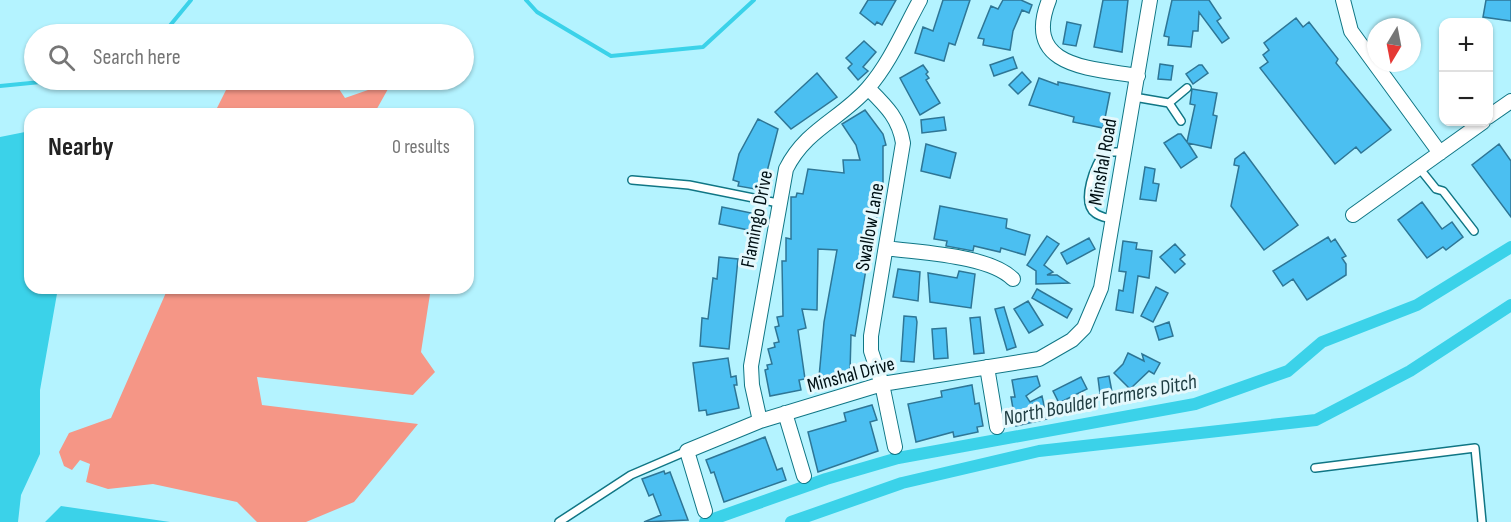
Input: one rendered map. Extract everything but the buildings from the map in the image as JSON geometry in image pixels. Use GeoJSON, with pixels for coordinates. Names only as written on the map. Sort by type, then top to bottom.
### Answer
{"type":"FeatureCollection","features":[{"type":"Feature","properties":{"kind":"street","name":"Flamingo Drive"},"geometry":{"type":"LineString","coordinates":[[760,421],[752,385],[751,366],[778,203],[786,169],[799,146],[868,88],[920,0]]}},
{"type":"Feature","properties":{"kind":"street"},"geometry":{"type":"LineString","coordinates":[[1049,0],[1042,18],[1043,48],[1073,65],[1137,76]]}},
{"type":"Feature","properties":{"kind":"street","name":"Minshal Road"},"geometry":{"type":"LineString","coordinates":[[1089,332],[1101,288],[1150,0]]}},
{"type":"Feature","properties":{"kind":"street"},"geometry":{"type":"LineString","coordinates":[[1343,0],[1351,32],[1440,153]]}},
{"type":"Feature","properties":{"kind":"street","name":"Swallow Lane"},"geometry":{"type":"LineString","coordinates":[[868,88],[892,111],[901,129],[903,144],[871,336],[871,351],[882,384],[895,447]]}},
{"type":"Feature","properties":{"kind":"street"},"geometry":{"type":"LineString","coordinates":[[1493,113],[1511,100]]}},
{"type":"Feature","properties":{"kind":"street"},"geometry":{"type":"LineString","coordinates":[[1353,216],[1477,126]]}},
{"type":"Feature","properties":{"kind":"street"},"geometry":{"type":"LineString","coordinates":[[886,248],[987,264],[1004,270],[1013,279]]}},
{"type":"Feature","properties":{"kind":"street","name":"Minshal Drive"},"geometry":{"type":"LineString","coordinates":[[687,451],[760,421],[882,384],[1039,359],[1089,332]]}},
{"type":"Feature","properties":{"kind":"street"},"geometry":{"type":"LineString","coordinates":[[987,368],[997,427]]}},
{"type":"Feature","properties":{"kind":"street"},"geometry":{"type":"LineString","coordinates":[[785,413],[804,476]]}},
{"type":"Feature","properties":{"kind":"street"},"geometry":{"type":"LineString","coordinates":[[687,451],[705,512]]}},
{"type":"Feature","properties":{"kind":"lane"},"geometry":{"type":"LineString","coordinates":[[1169,103],[1187,88]]}},
{"type":"Feature","properties":{"kind":"lane"},"geometry":{"type":"LineString","coordinates":[[1134,96],[1169,103],[1181,121]]}},
{"type":"Feature","properties":{"kind":"lane"},"geometry":{"type":"LineString","coordinates":[[1113,220],[1094,213],[1089,205],[1090,185],[1094,168],[1105,152],[1125,152]]}},
{"type":"Feature","properties":{"kind":"lane"},"geometry":{"type":"LineString","coordinates":[[1420,169],[1436,189],[1443,191],[1474,231]]}},
{"type":"Feature","properties":{"kind":"lane"},"geometry":{"type":"LineString","coordinates":[[632,180],[690,185],[778,203]]}},
{"type":"Feature","properties":{"kind":"lane"},"geometry":{"type":"LineString","coordinates":[[1315,468],[1475,448],[1482,522]]}},
{"type":"Feature","properties":{"kind":"lane"},"geometry":{"type":"LineString","coordinates":[[559,522],[631,475],[687,451]]}},
{"type":"Feature","properties":{"kind":"shaded area"},"geometry":{"type":"Polygon","coordinates":[[[226,90],[340,90],[345,98],[368,90],[387,90],[377,108],[217,108],[226,90]]]}},
{"type":"Feature","properties":{"kind":"shaded area"},"geometry":{"type":"Polygon","coordinates":[[[165,294],[430,294],[421,352],[435,372],[413,395],[257,377],[262,405],[418,424],[354,502],[306,522],[257,522],[237,502],[153,484],[108,489],[86,482],[90,464],[80,460],[72,470],[64,466],[59,452],[69,433],[111,418],[165,294]]]}},
{"type":"Feature","properties":{"kind":"water"},"geometry":{"type":"Polygon","coordinates":[[[24,132],[24,294],[57,294],[40,390],[40,454],[21,495],[18,522],[0,522],[0,137],[24,132]]]}},
{"type":"Feature","properties":{"kind":"water"},"geometry":{"type":"Polygon","coordinates":[[[61,506],[170,522],[45,522],[61,506]]]}},
{"type":"Feature","properties":{"kind":"waterway"},"geometry":{"type":"LineString","coordinates":[[171,24],[191,0]]}},
{"type":"Feature","properties":{"kind":"waterway"},"geometry":{"type":"LineString","coordinates":[[526,0],[537,12],[611,56],[703,47],[754,0]]}},
{"type":"Feature","properties":{"kind":"waterway"},"geometry":{"type":"LineString","coordinates":[[0,86],[24,84]]}},
{"type":"Feature","properties":{"kind":"waterway","name":"North Boulder Farmers Ditch"},"geometry":{"type":"LineString","coordinates":[[705,522],[826,479],[898,458],[1195,404],[1288,371],[1322,342],[1417,305],[1511,247]]}},
{"type":"Feature","properties":{"kind":"waterway"},"geometry":{"type":"LineString","coordinates":[[791,522],[902,483],[1039,451],[1316,420],[1410,371],[1511,305]]}}]}
